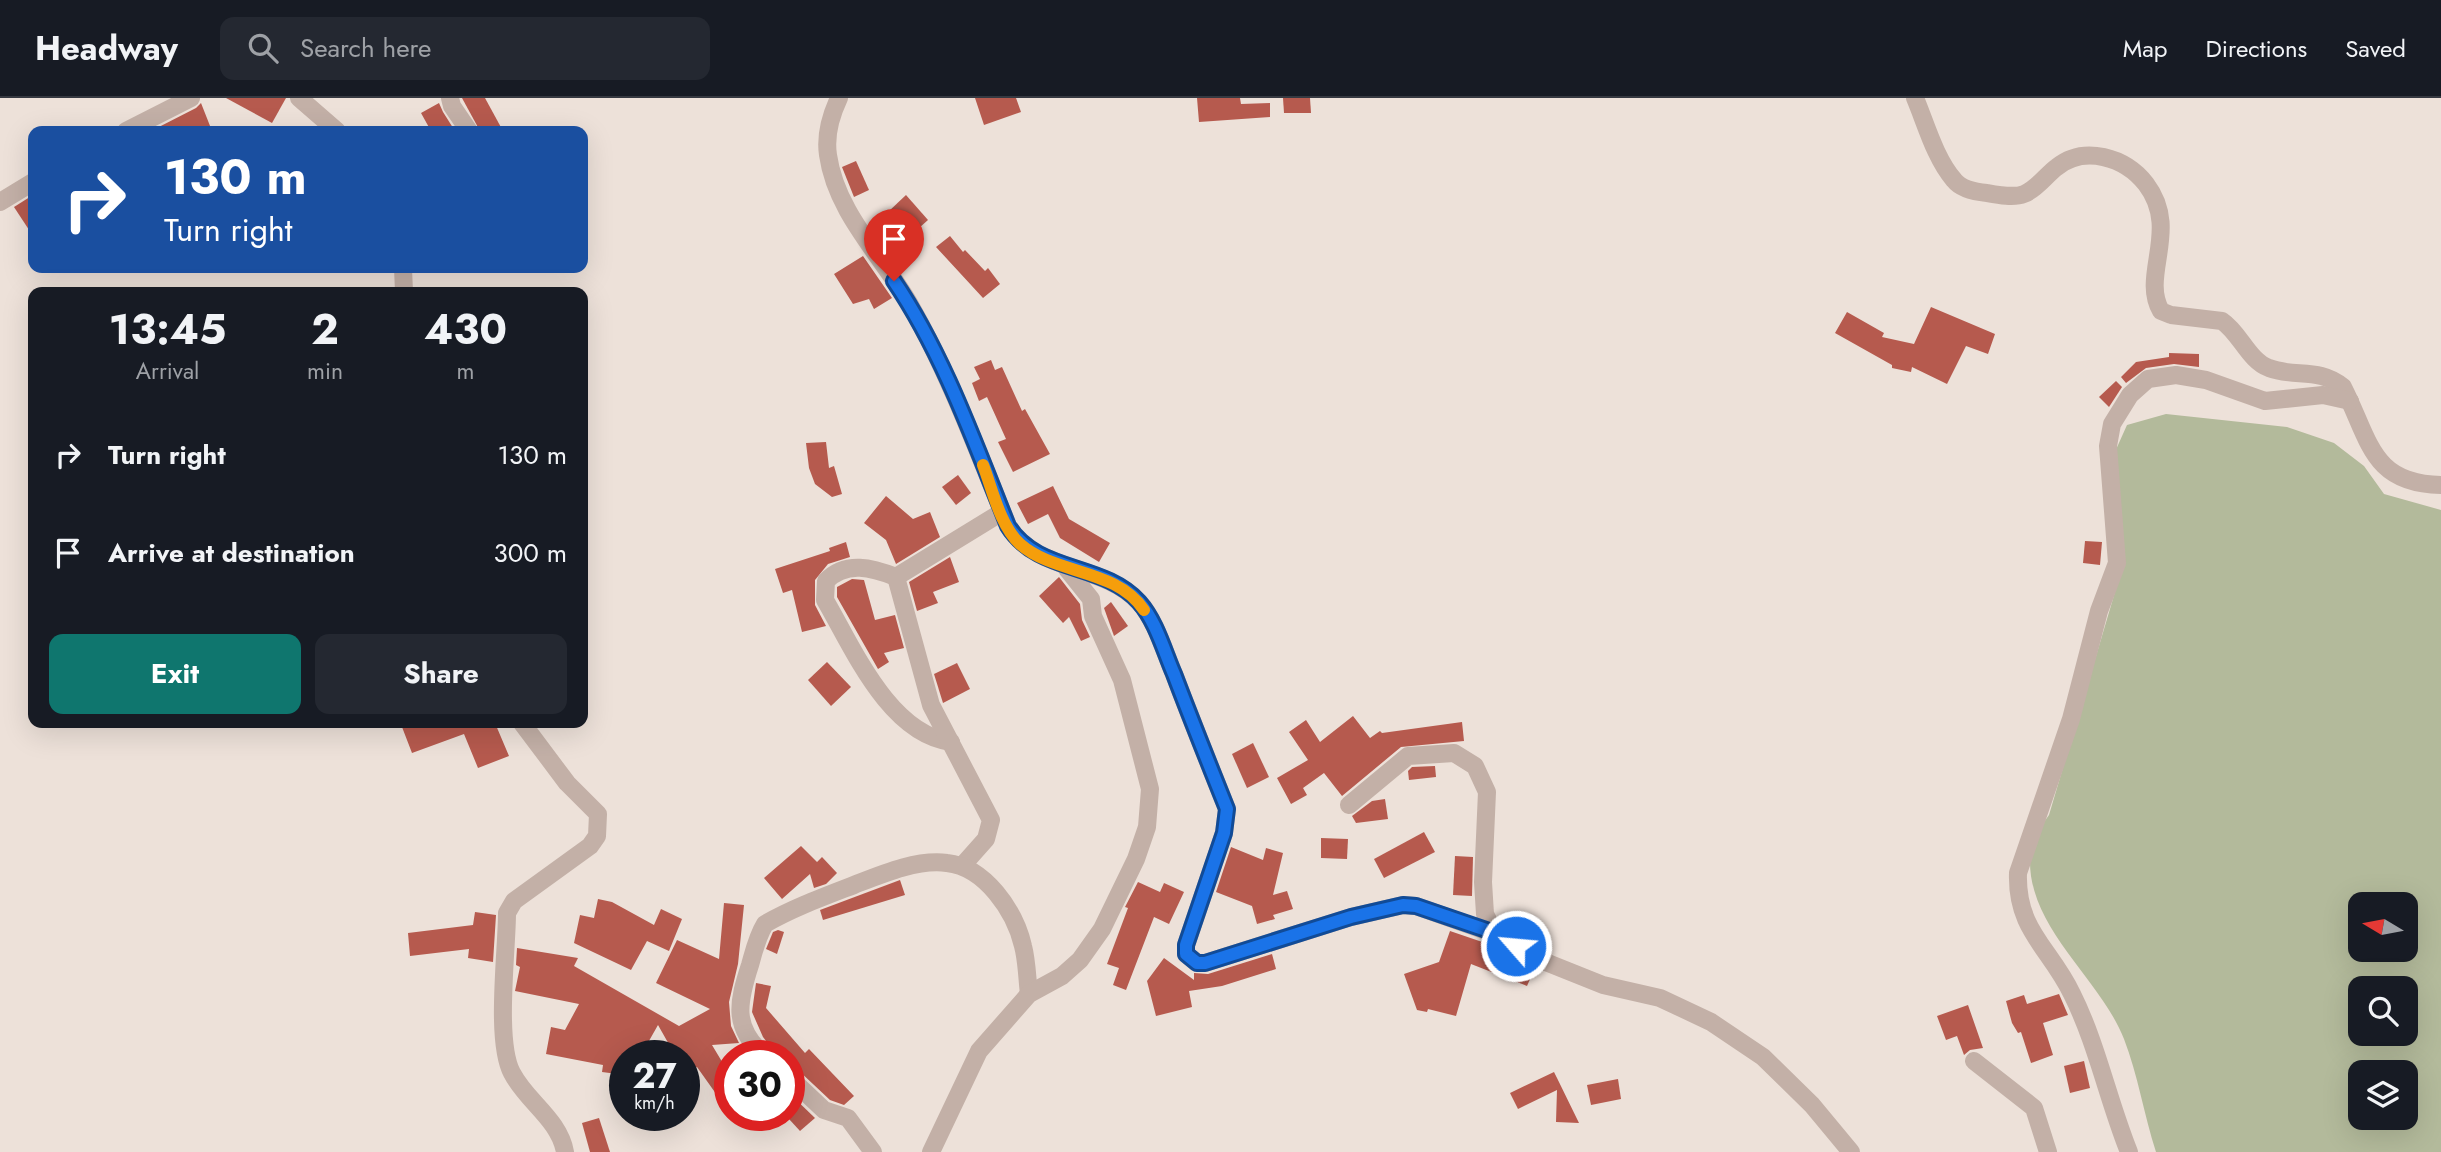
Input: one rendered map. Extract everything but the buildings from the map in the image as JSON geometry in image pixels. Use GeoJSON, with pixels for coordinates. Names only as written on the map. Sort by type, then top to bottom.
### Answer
{"type":"FeatureCollection","features":[{"type":"Feature","properties":{"kind":"street"},"geometry":{"type":"LineString","coordinates":[[136,126],[191,98]]}},
{"type":"Feature","properties":{"kind":"street"},"geometry":{"type":"LineString","coordinates":[[299,98],[331,126]]}},
{"type":"Feature","properties":{"kind":"street"},"geometry":{"type":"LineString","coordinates":[[450,98],[466,126]]}},
{"type":"Feature","properties":{"kind":"street"},"geometry":{"type":"LineString","coordinates":[[839,98],[828,131],[828,154],[838,190],[865,239],[908,303],[941,368],[1002,512],[1018,542],[1038,556],[1122,589],[1144,610],[1161,643],[1227,809],[1224,833],[1186,945],[1186,954],[1190,959],[1205,963],[1351,917],[1403,905],[1416,906],[1495,933],[1538,959],[1603,985],[1660,998],[1711,1022],[1763,1057],[1812,1105],[1851,1152]]}},
{"type":"Feature","properties":{"kind":"street"},"geometry":{"type":"LineString","coordinates":[[1915,98],[1945,169],[1956,183],[1967,189],[2005,195],[2024,194],[2057,166],[2084,154],[2116,160],[2132,169],[2146,184],[2158,205],[2163,224],[2155,298],[2161,311],[2222,321],[2261,363],[2278,370],[2324,375],[2343,387],[2368,443],[2380,462],[2396,478],[2409,483],[2441,485]]}},
{"type":"Feature","properties":{"kind":"street"},"geometry":{"type":"LineString","coordinates":[[0,202],[28,185]]}},
{"type":"Feature","properties":{"kind":"street"},"geometry":{"type":"LineString","coordinates":[[2129,1152],[2072,993],[2029,926],[2020,908],[2017,891],[2018,873],[2071,719],[2099,611],[2117,563],[2108,446],[2112,424],[2130,395],[2148,379],[2176,375],[2206,380],[2264,401],[2323,395],[2350,401]]}},
{"type":"Feature","properties":{"kind":"street"},"geometry":{"type":"LineString","coordinates":[[896,577],[1002,512]]}},
{"type":"Feature","properties":{"kind":"street"},"geometry":{"type":"LineString","coordinates":[[931,1152],[979,1051],[1029,994],[1062,976],[1080,960],[1102,929],[1136,859],[1147,827],[1150,789],[1122,680],[1093,616],[1091,598],[1066,567]]}},
{"type":"Feature","properties":{"kind":"street"},"geometry":{"type":"LineString","coordinates":[[896,577],[876,569],[854,568],[831,575],[826,580],[825,600],[884,699],[918,730],[932,738],[951,742]]}},
{"type":"Feature","properties":{"kind":"street"},"geometry":{"type":"LineString","coordinates":[[896,577],[931,705],[991,820],[986,838],[962,866]]}},
{"type":"Feature","properties":{"kind":"street"},"geometry":{"type":"LineString","coordinates":[[526,728],[567,783],[598,814],[597,836],[590,846],[514,901],[508,913],[505,1036],[510,1072],[559,1130],[565,1152]]}},
{"type":"Feature","properties":{"kind":"street"},"geometry":{"type":"LineString","coordinates":[[1349,804],[1408,756],[1454,753],[1475,766],[1487,792],[1483,882],[1485,914],[1495,933]]}},
{"type":"Feature","properties":{"kind":"street"},"geometry":{"type":"LineString","coordinates":[[749,1040],[739,1010],[744,982],[765,924],[872,878],[916,865],[946,862],[962,866],[980,875],[996,893],[1023,945],[1029,994]]}},
{"type":"Feature","properties":{"kind":"street"},"geometry":{"type":"LineString","coordinates":[[1974,1061],[2034,1108],[2048,1152]]}},
{"type":"Feature","properties":{"kind":"street"},"geometry":{"type":"LineString","coordinates":[[805,1092],[824,1110],[848,1118],[873,1152]]}},
{"type":"Feature","properties":{"kind":"green space"},"geometry":{"type":"Polygon","coordinates":[[[2166,414],[2287,427],[2334,443],[2364,466],[2384,494],[2441,510],[2441,1152],[2156,1152],[2124,1039],[2112,1015],[2064,948],[2037,900],[2031,874],[2031,847],[2049,815],[2115,592],[2114,454],[2127,425],[2166,414]]]}},
{"type":"Feature","properties":{"kind":"slow traffic"},"geometry":{"type":"LineString","coordinates":[[983,465],[1008,526],[1018,542],[1038,556],[1122,589],[1139,602],[1144,610]]}},
{"type":"Feature","properties":{"kind":"route"},"geometry":{"type":"LineString","coordinates":[[894,281],[941,368],[1008,526],[1018,542],[1038,556],[1122,589],[1139,602],[1161,643],[1227,809],[1224,833],[1186,945],[1186,954],[1190,959],[1205,963],[1351,917],[1403,905],[1416,906],[1495,933],[1516,946]]}}]}
